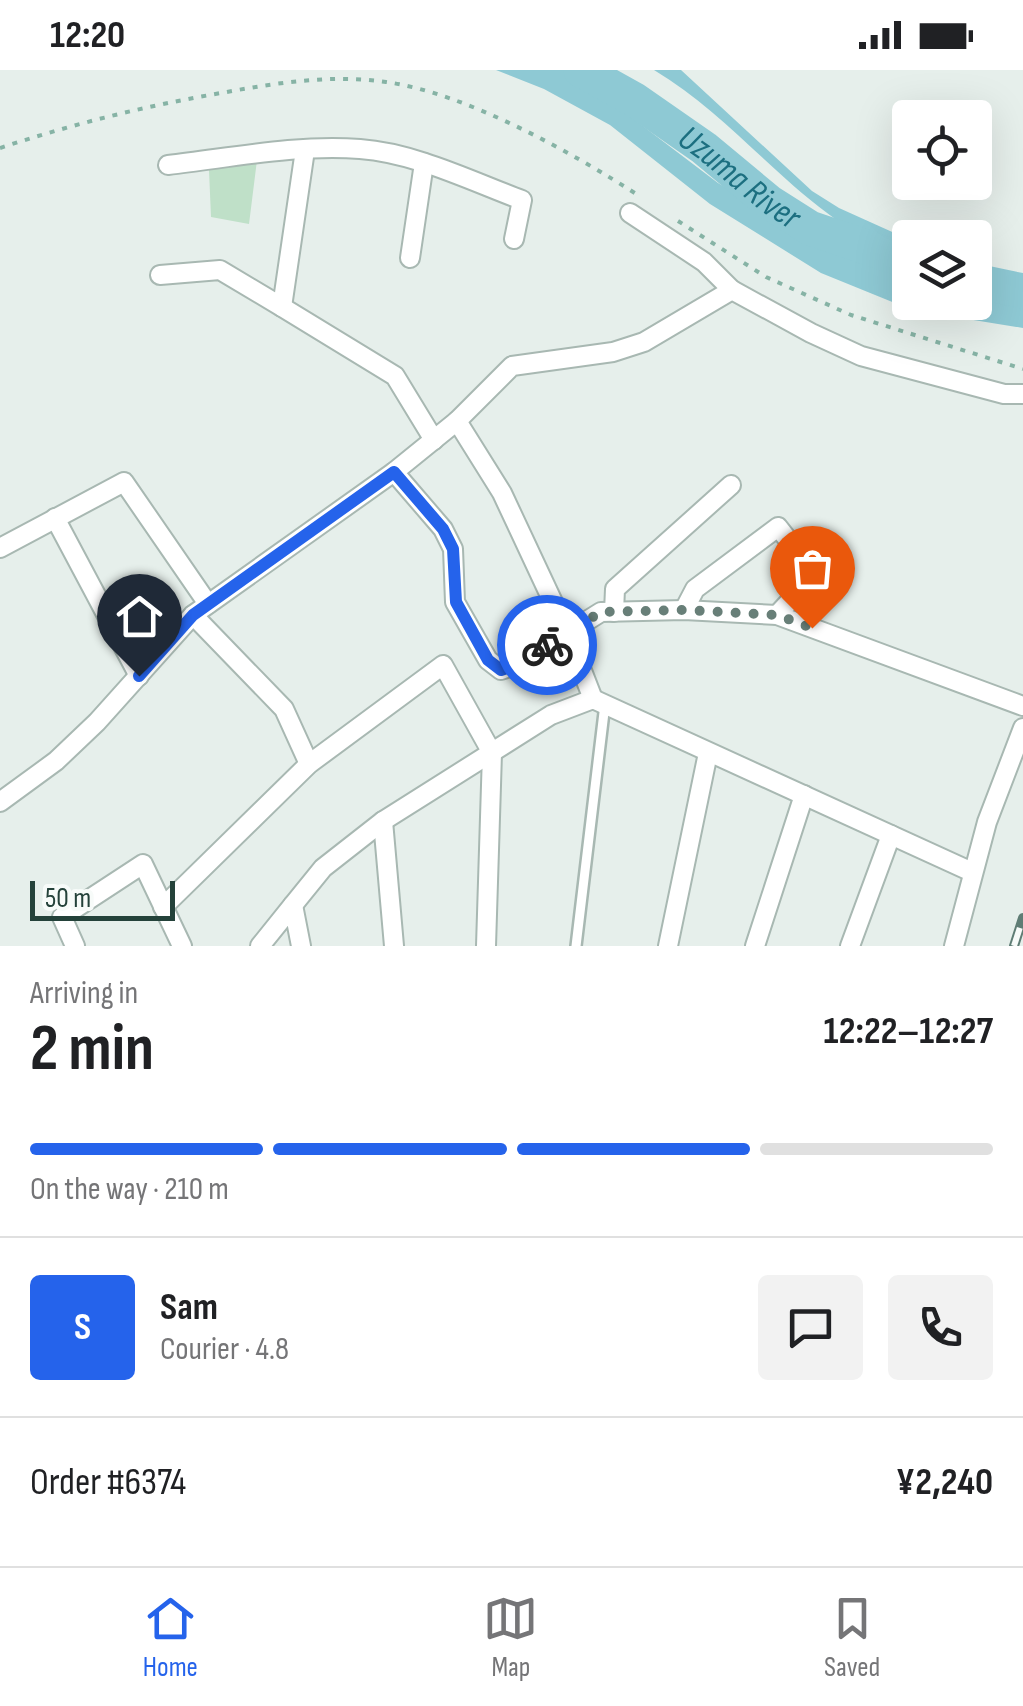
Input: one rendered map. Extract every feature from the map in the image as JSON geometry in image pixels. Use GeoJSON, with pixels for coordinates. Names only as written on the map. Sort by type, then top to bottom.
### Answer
{"type":"FeatureCollection","features":[{"type":"Feature","properties":{"kind":"street"},"geometry":{"type":"LineString","coordinates":[[168,166],[306,150],[362,148],[424,163],[522,200],[514,240]]}},
{"type":"Feature","properties":{"kind":"street"},"geometry":{"type":"LineString","coordinates":[[282,308],[306,150]]}},
{"type":"Feature","properties":{"kind":"street"},"geometry":{"type":"LineString","coordinates":[[410,258],[424,163]]}},
{"type":"Feature","properties":{"kind":"street"},"geometry":{"type":"LineString","coordinates":[[630,213],[704,262],[732,290],[812,334],[861,356],[1004,394],[1023,394]]}},
{"type":"Feature","properties":{"kind":"street"},"geometry":{"type":"LineString","coordinates":[[160,275],[220,270],[395,376],[434,440]]}},
{"type":"Feature","properties":{"kind":"street"},"geometry":{"type":"LineString","coordinates":[[0,802],[56,761],[97,722],[201,609],[394,472],[457,421],[512,366],[613,352],[644,342],[732,290]]}},
{"type":"Feature","properties":{"kind":"street"},"geometry":{"type":"LineString","coordinates":[[457,421],[502,493],[599,701],[972,872]]}},
{"type":"Feature","properties":{"kind":"street"},"geometry":{"type":"LineString","coordinates":[[394,472],[443,529],[453,549],[456,602],[488,660],[501,670],[518,664],[601,612],[684,610],[777,615],[1023,706]]}},
{"type":"Feature","properties":{"kind":"street"},"geometry":{"type":"LineString","coordinates":[[0,548],[124,482],[201,609],[284,709],[309,764]]}},
{"type":"Feature","properties":{"kind":"street"},"geometry":{"type":"LineString","coordinates":[[614,612],[615,589],[730,484]]}},
{"type":"Feature","properties":{"kind":"street"},"geometry":{"type":"LineString","coordinates":[[55,518],[139,676]]}},
{"type":"Feature","properties":{"kind":"street"},"geometry":{"type":"LineString","coordinates":[[684,610],[695,589],[778,527],[814,574],[777,615]]}},
{"type":"Feature","properties":{"kind":"street"},"geometry":{"type":"LineString","coordinates":[[163,906],[309,764],[442,665],[492,752],[486,946]]}},
{"type":"Feature","properties":{"kind":"street"},"geometry":{"type":"LineString","coordinates":[[260,946],[323,868],[383,821],[551,715],[599,701]]}},
{"type":"Feature","properties":{"kind":"street"},"geometry":{"type":"LineString","coordinates":[[954,946],[987,822],[1023,728]]}},
{"type":"Feature","properties":{"kind":"street"},"geometry":{"type":"LineString","coordinates":[[668,946],[708,752]]}},
{"type":"Feature","properties":{"kind":"street"},"geometry":{"type":"LineString","coordinates":[[755,946],[804,795]]}},
{"type":"Feature","properties":{"kind":"street"},"geometry":{"type":"LineString","coordinates":[[383,821],[394,946]]}},
{"type":"Feature","properties":{"kind":"street"},"geometry":{"type":"LineString","coordinates":[[850,946],[891,835]]}},
{"type":"Feature","properties":{"kind":"street"},"geometry":{"type":"LineString","coordinates":[[75,946],[62,917],[143,864],[182,946]]}},
{"type":"Feature","properties":{"kind":"street"},"geometry":{"type":"LineString","coordinates":[[292,904],[301,946]]}},
{"type":"Feature","properties":{"kind":"lane"},"geometry":{"type":"LineString","coordinates":[[576,946],[599,701]]}},
{"type":"Feature","properties":{"kind":"green space"},"geometry":{"type":"Polygon","coordinates":[[[257,160],[249,224],[211,217],[209,170],[257,160]]]}},
{"type":"Feature","properties":{"kind":"water"},"geometry":{"type":"Polygon","coordinates":[[[496,70],[569,70],[718,183],[827,247],[892,271],[892,302],[821,273],[710,204],[610,125],[544,89],[496,70]]]}},
{"type":"Feature","properties":{"kind":"water"},"geometry":{"type":"Polygon","coordinates":[[[654,70],[681,70],[812,191],[892,232],[892,250],[838,221],[688,93],[654,70]]]}},
{"type":"Feature","properties":{"kind":"water"},"geometry":{"type":"Polygon","coordinates":[[[992,298],[1023,303],[1023,328],[974,320],[992,320],[992,298]]]}},
{"type":"Feature","properties":{"kind":"waterway","name":"Uzuma River"},"geometry":{"type":"LineString","coordinates":[[581,70],[635,100],[704,148],[769,202],[810,228],[892,256]]}},
{"type":"Feature","properties":{"kind":"waterway","name":"Uzuma River"},"geometry":{"type":"LineString","coordinates":[[992,285],[1023,291]]}},
{"type":"Feature","properties":{"kind":"railway"},"geometry":{"type":"LineString","coordinates":[[1014,946],[1023,918]]}},
{"type":"Feature","properties":{"kind":"way so far"},"geometry":{"type":"LineString","coordinates":[[547,645],[601,612],[684,610],[777,615],[812,628]]}},
{"type":"Feature","properties":{"kind":"route"},"geometry":{"type":"LineString","coordinates":[[139,676],[193,615],[394,472],[443,529],[453,549],[456,602],[488,660],[501,670],[547,645]]}}]}
